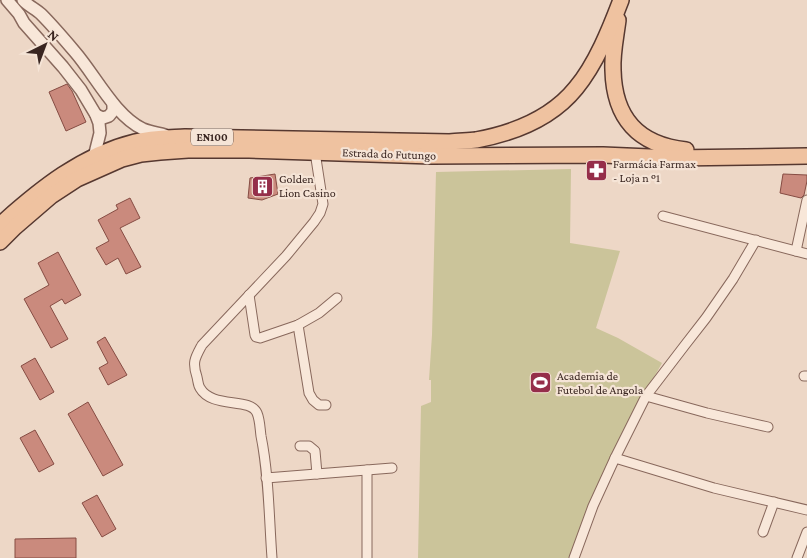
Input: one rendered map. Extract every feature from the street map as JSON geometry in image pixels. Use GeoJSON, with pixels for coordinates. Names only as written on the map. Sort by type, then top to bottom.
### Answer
{"type":"FeatureCollection","features":[{"type":"Feature","properties":{"kind":"main road","name":"Estrada do Futungo"},"geometry":{"type":"LineString","coordinates":[[0,225],[44,188],[71,169],[94,157],[137,142],[160,138],[184,137],[450,142],[475,140],[514,130],[530,124],[545,115],[576,89],[588,72],[598,52],[620,0]]}},
{"type":"Feature","properties":{"kind":"main road"},"geometry":{"type":"LineString","coordinates":[[620,0],[613,61],[614,86],[620,109],[632,127],[656,144],[668,147],[757,156]]}},
{"type":"Feature","properties":{"kind":"main road","name":"Estrada do Futungo"},"geometry":{"type":"LineString","coordinates":[[0,242],[51,196],[77,180],[122,159],[141,154],[188,150],[250,150],[442,156],[603,155],[673,158],[807,156]]}},
{"type":"Feature","properties":{"kind":"street"},"geometry":{"type":"LineString","coordinates":[[7,0],[81,90],[96,115],[100,123],[100,133],[94,157]]}},
{"type":"Feature","properties":{"kind":"street"},"geometry":{"type":"LineString","coordinates":[[23,0],[40,13],[90,70],[113,104],[129,120],[144,129],[164,135],[184,137]]}},
{"type":"Feature","properties":{"kind":"street"},"geometry":{"type":"LineString","coordinates":[[96,115],[103,118],[109,116],[113,111],[113,104]]}},
{"type":"Feature","properties":{"kind":"street"},"geometry":{"type":"LineString","coordinates":[[272,558],[263,446],[257,413],[246,405],[221,401],[206,395],[200,388],[194,368],[194,360],[202,345],[286,256],[320,212],[323,204],[315,152]]}},
{"type":"Feature","properties":{"kind":"street"},"geometry":{"type":"LineString","coordinates":[[796,251],[807,200]]}},
{"type":"Feature","properties":{"kind":"street"},"geometry":{"type":"LineString","coordinates":[[663,216],[807,254]]}},
{"type":"Feature","properties":{"kind":"street"},"geometry":{"type":"LineString","coordinates":[[574,558],[593,506],[646,396],[706,318],[733,279],[756,240]]}},
{"type":"Feature","properties":{"kind":"street"},"geometry":{"type":"LineString","coordinates":[[249,295],[256,337],[260,338],[298,325],[318,313],[337,298]]}},
{"type":"Feature","properties":{"kind":"street"},"geometry":{"type":"LineString","coordinates":[[298,325],[309,393],[319,405],[326,405]]}},
{"type":"Feature","properties":{"kind":"street"},"geometry":{"type":"LineString","coordinates":[[646,396],[768,427]]}},
{"type":"Feature","properties":{"kind":"street"},"geometry":{"type":"LineString","coordinates":[[300,446],[309,446],[315,451],[317,474]]}},
{"type":"Feature","properties":{"kind":"street"},"geometry":{"type":"LineString","coordinates":[[615,458],[714,488],[807,510]]}},
{"type":"Feature","properties":{"kind":"street"},"geometry":{"type":"LineString","coordinates":[[266,478],[392,468]]}},
{"type":"Feature","properties":{"kind":"street"},"geometry":{"type":"LineString","coordinates":[[367,470],[367,558]]}},
{"type":"Feature","properties":{"kind":"street"},"geometry":{"type":"LineString","coordinates":[[763,532],[774,502]]}},
{"type":"Feature","properties":{"kind":"street"},"geometry":{"type":"LineString","coordinates":[[798,558],[807,532]]}},
{"type":"Feature","properties":{"kind":"shaded area","name":"Academia de Futebol de Angola"},"geometry":{"type":"Polygon","coordinates":[[[571,169],[570,243],[620,251],[596,328],[662,363],[634,413],[572,558],[418,558],[421,406],[431,402],[431,380],[429,380],[436,172],[571,169]]]}},
{"type":"Feature","properties":{"kind":"building"},"geometry":{"type":"Polygon","coordinates":[[[67,84],[86,122],[66,131],[49,92],[67,84]]]}},
{"type":"Feature","properties":{"kind":"building","name":"Golden Lion Casino"},"geometry":{"type":"Polygon","coordinates":[[[275,174],[278,194],[262,200],[248,198],[250,178],[275,174]]]}},
{"type":"Feature","properties":{"kind":"building"},"geometry":{"type":"Polygon","coordinates":[[[783,174],[807,175],[804,195],[801,198],[780,193],[783,174]]]}},
{"type":"Feature","properties":{"kind":"building"},"geometry":{"type":"Polygon","coordinates":[[[130,198],[140,218],[120,228],[141,267],[126,274],[118,258],[106,265],[96,248],[109,241],[98,220],[118,209],[116,205],[130,198]]]}},
{"type":"Feature","properties":{"kind":"building"},"geometry":{"type":"Polygon","coordinates":[[[58,252],[81,295],[65,304],[62,299],[50,306],[68,339],[51,348],[24,299],[49,285],[38,263],[58,252]]]}},
{"type":"Feature","properties":{"kind":"building"},"geometry":{"type":"Polygon","coordinates":[[[105,337],[127,375],[108,385],[99,368],[108,363],[97,342],[105,337]]]}},
{"type":"Feature","properties":{"kind":"building"},"geometry":{"type":"Polygon","coordinates":[[[35,358],[54,392],[40,400],[21,366],[35,358]]]}},
{"type":"Feature","properties":{"kind":"building"},"geometry":{"type":"Polygon","coordinates":[[[88,402],[123,465],[103,476],[68,414],[88,402]]]}},
{"type":"Feature","properties":{"kind":"building"},"geometry":{"type":"Polygon","coordinates":[[[35,430],[54,464],[39,472],[20,438],[35,430]]]}},
{"type":"Feature","properties":{"kind":"building"},"geometry":{"type":"Polygon","coordinates":[[[97,495],[116,529],[102,537],[82,503],[97,495]]]}},
{"type":"Feature","properties":{"kind":"building"},"geometry":{"type":"Polygon","coordinates":[[[76,538],[76,558],[15,558],[15,539],[76,538]]]}},
{"type":"Feature","properties":{"kind":"place","name":"Farmácia Farmax - Loja n º1"},"geometry":{"type":"Point","coordinates":[597,171]}},
{"type":"Feature","properties":{"kind":"place","name":"Golden Lion Casino"},"geometry":{"type":"Point","coordinates":[263,186]}},
{"type":"Feature","properties":{"kind":"place","name":"Academia de Futebol de Angola"},"geometry":{"type":"Point","coordinates":[541,383]}}]}
